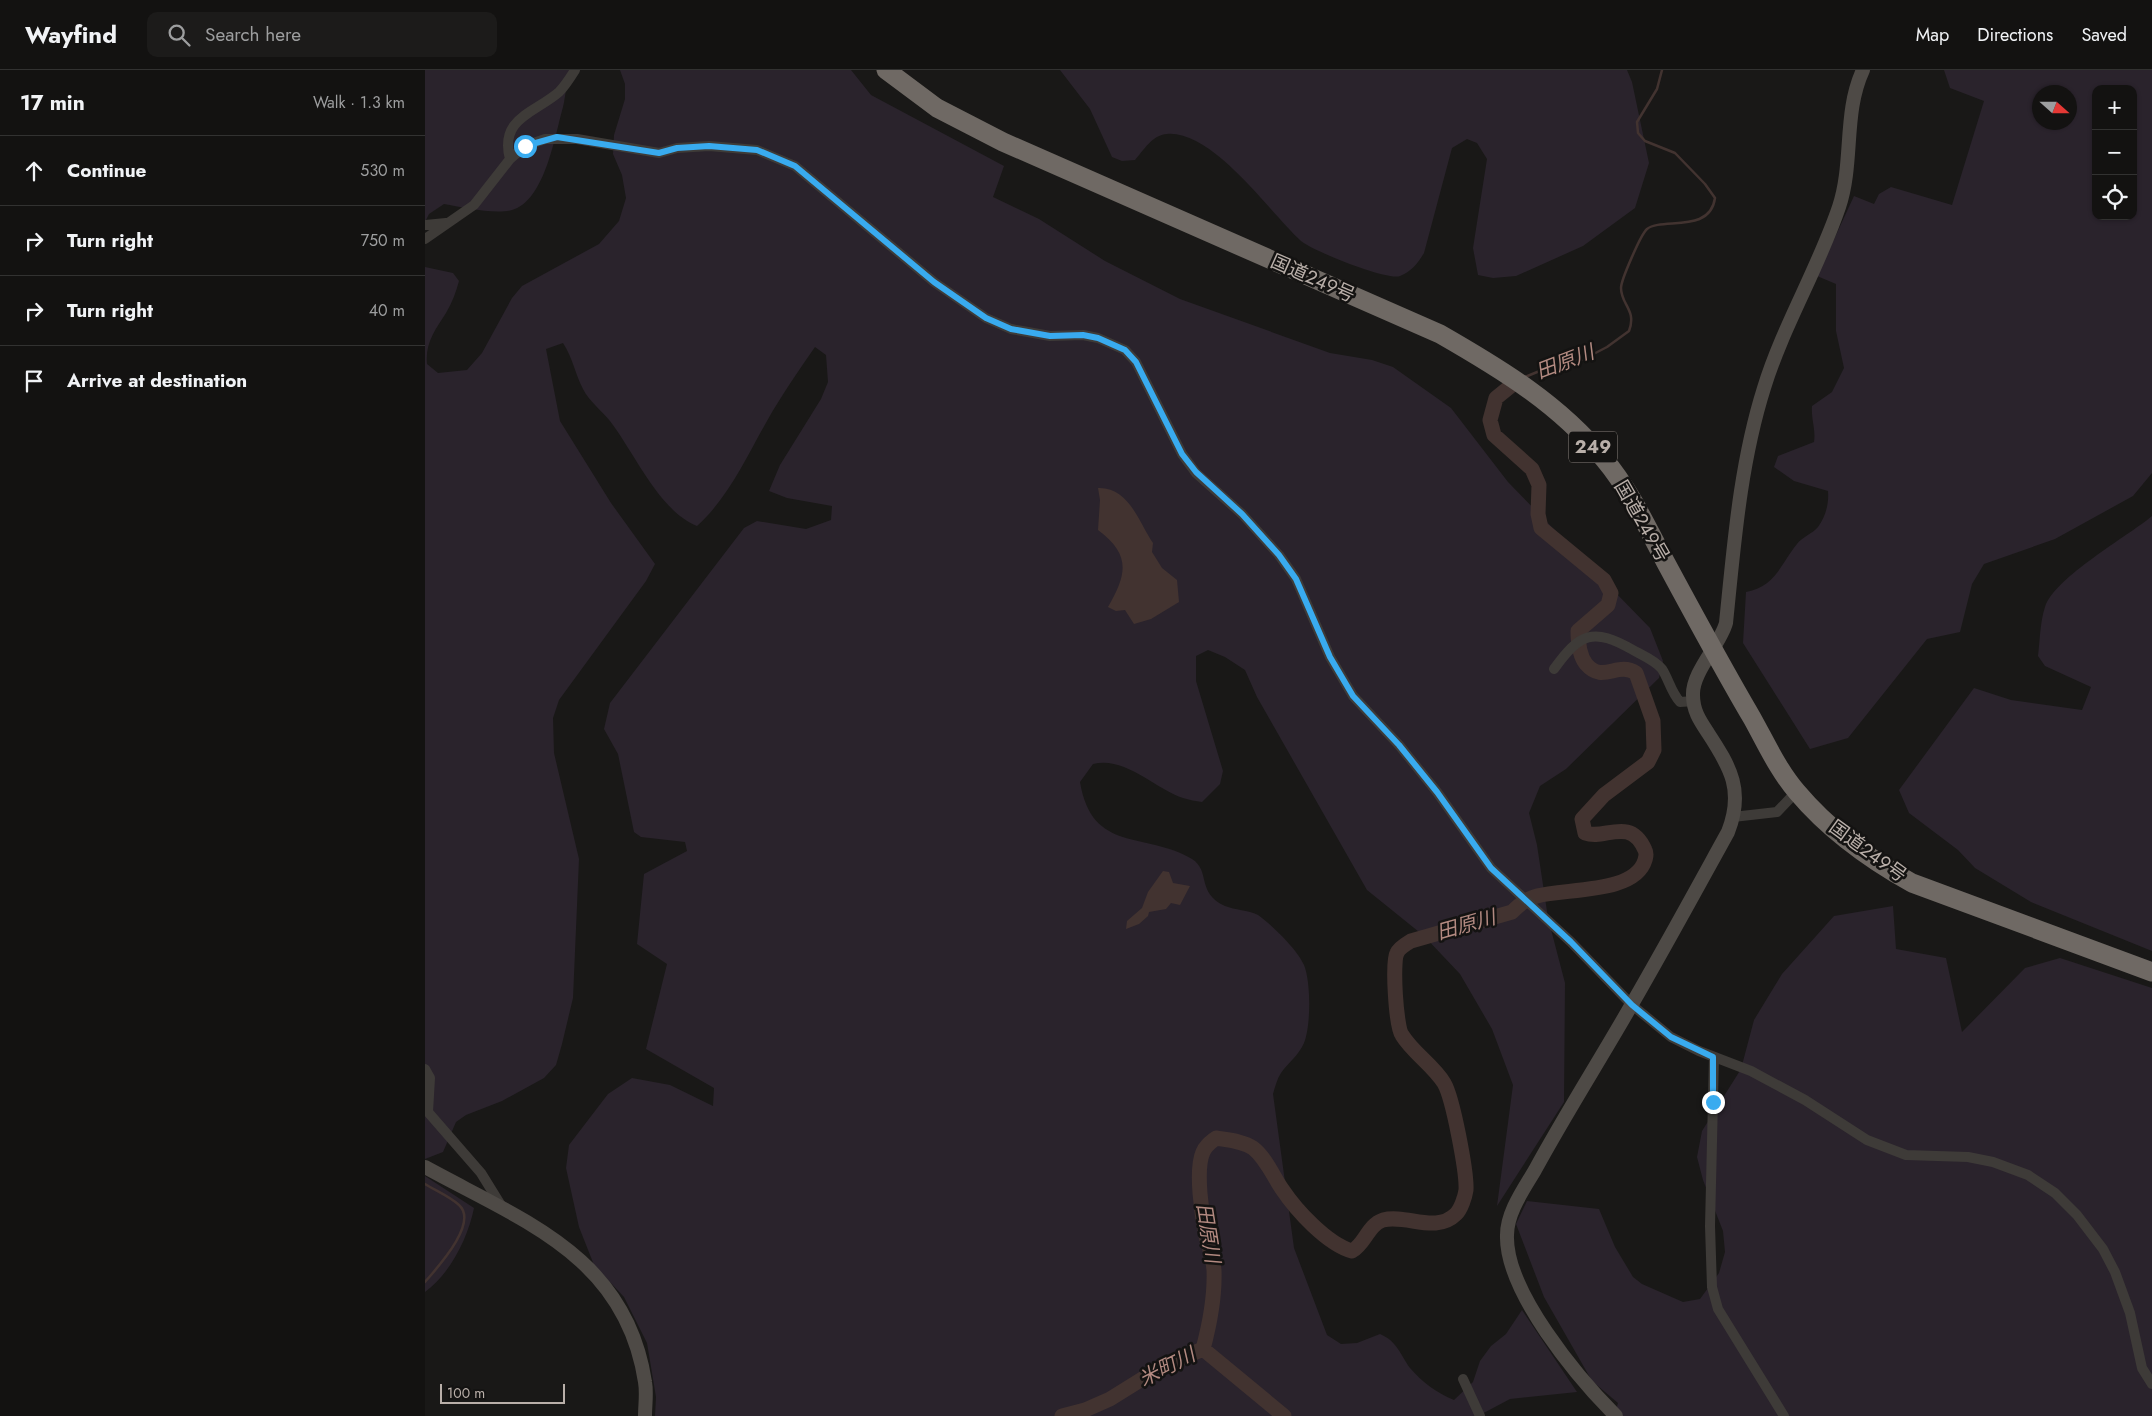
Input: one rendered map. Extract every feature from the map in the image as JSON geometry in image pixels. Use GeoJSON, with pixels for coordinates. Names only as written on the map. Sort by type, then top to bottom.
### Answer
{"type":"FeatureCollection","features":[{"type":"Feature","properties":{"kind":"highway","name":"国道249号"},"geometry":{"type":"LineString","coordinates":[[887,70],[937,108],[1003,142],[1440,334],[1495,366],[1539,396],[1577,429],[1627,490],[1713,650],[1780,769],[1796,792],[1849,843],[1881,866],[1912,883],[2152,972]]}},
{"type":"Feature","properties":{"kind":"street"},"geometry":{"type":"LineString","coordinates":[[510,159],[507,144],[513,126],[525,113],[561,90],[575,70]]}},
{"type":"Feature","properties":{"kind":"street"},"geometry":{"type":"LineString","coordinates":[[1616,1416],[1592,1393],[1520,1290],[1507,1235],[1508,1225],[1517,1202],[1568,1110],[1632,1005],[1733,818],[1736,799],[1732,774],[1724,757],[1696,716],[1693,687],[1723,634],[1726,623],[1744,474],[1758,410],[1773,364],[1839,207],[1847,171],[1853,100],[1863,70]]}},
{"type":"Feature","properties":{"kind":"street"},"geometry":{"type":"LineString","coordinates":[[425,239],[474,205],[510,159],[525,146],[557,137],[659,153],[677,148],[709,146],[757,150],[795,166],[934,282],[986,318],[1011,329],[1050,336],[1083,335],[1098,338],[1125,350],[1136,362],[1171,434],[1196,472],[1242,514],[1279,555],[1296,579],[1330,657],[1353,696],[1399,745],[1437,792],[1491,868],[1571,942],[1632,1005],[1671,1037],[1713,1057],[1751,1071],[1805,1100],[1867,1140],[1906,1155],[1968,1157],[1993,1162],[2028,1176],[2055,1193],[2077,1215],[2103,1250],[2115,1272],[2130,1313],[2142,1368],[2152,1384]]}},
{"type":"Feature","properties":{"kind":"street"},"geometry":{"type":"LineString","coordinates":[[425,225],[447,223]]}},
{"type":"Feature","properties":{"kind":"street"},"geometry":{"type":"LineString","coordinates":[[1554,669],[1570,648],[1590,635],[1611,638],[1648,658],[1661,668],[1673,694],[1680,702],[1694,701]]}},
{"type":"Feature","properties":{"kind":"street"},"geometry":{"type":"LineString","coordinates":[[1733,818],[1777,812],[1796,792]]}},
{"type":"Feature","properties":{"kind":"street"},"geometry":{"type":"LineString","coordinates":[[1713,1057],[1710,1226],[1712,1287],[1718,1309],[1784,1416]]}},
{"type":"Feature","properties":{"kind":"street"},"geometry":{"type":"LineString","coordinates":[[425,1068],[430,1078],[428,1112],[481,1173],[502,1207]]}},
{"type":"Feature","properties":{"kind":"street"},"geometry":{"type":"LineString","coordinates":[[425,1167],[481,1198],[502,1207],[562,1244],[595,1273],[626,1317],[645,1383],[645,1412]]}},
{"type":"Feature","properties":{"kind":"street"},"geometry":{"type":"LineString","coordinates":[[1463,1379],[1480,1416]]}},
{"type":"Feature","properties":{"kind":"shaded area"},"geometry":{"type":"Polygon","coordinates":[[[425,70],[572,70],[568,78],[563,107],[547,166],[533,194],[523,204],[512,210],[497,212],[444,204],[429,214],[425,222],[425,70]]]}},
{"type":"Feature","properties":{"kind":"shaded area"},"geometry":{"type":"Polygon","coordinates":[[[620,70],[851,70],[871,95],[1004,166],[993,197],[1039,219],[1105,261],[1180,299],[1330,353],[1372,360],[1393,367],[1451,408],[1508,482],[1650,628],[1663,661],[1659,678],[1566,769],[1540,786],[1529,813],[1537,845],[1548,918],[1565,983],[1564,1102],[1497,1206],[1513,1085],[1492,1029],[1460,974],[1424,936],[1367,890],[1257,697],[1245,670],[1225,657],[1208,650],[1196,656],[1196,681],[1223,771],[1220,784],[1202,802],[1185,799],[1128,769],[1105,763],[1093,764],[1080,782],[1086,805],[1096,820],[1108,831],[1174,851],[1192,859],[1198,864],[1207,889],[1216,901],[1225,906],[1258,915],[1284,938],[1304,965],[1309,993],[1309,1015],[1306,1035],[1299,1051],[1280,1075],[1273,1094],[1294,1248],[1327,1335],[1341,1344],[1357,1343],[1380,1334],[1386,1337],[1398,1348],[1410,1368],[1420,1378],[1430,1387],[1454,1400],[1473,1382],[1480,1361],[1491,1346],[1506,1334],[1522,1310],[1577,1392],[1510,1399],[1478,1416],[655,1416],[656,1397],[647,1343],[624,1297],[594,1265],[579,1227],[566,1168],[569,1145],[608,1094],[632,1078],[670,1085],[713,1106],[714,1088],[646,1049],[667,964],[637,944],[644,874],[687,851],[685,842],[641,837],[634,832],[618,754],[604,729],[610,703],[744,528],[757,521],[806,529],[831,520],[832,506],[787,498],[769,491],[780,465],[821,399],[828,382],[826,355],[815,347],[778,402],[728,490],[697,526],[671,508],[648,480],[610,421],[586,393],[563,343],[546,349],[560,421],[611,503],[655,564],[646,581],[559,700],[553,718],[554,753],[579,859],[573,998],[556,1065],[544,1078],[502,1101],[466,1115],[456,1122],[443,1152],[425,1159],[425,267],[453,273],[459,281],[450,305],[429,343],[427,364],[438,373],[467,370],[482,353],[512,298],[522,286],[599,244],[619,221],[626,198],[622,175],[613,154],[614,135],[625,99],[625,84],[620,70]]]}},
{"type":"Feature","properties":{"kind":"shaded area"},"geometry":{"type":"Polygon","coordinates":[[[1060,70],[1627,70],[1632,82],[1649,163],[1635,208],[1583,246],[1516,276],[1493,278],[1478,275],[1473,248],[1487,159],[1477,143],[1467,139],[1452,148],[1424,253],[1411,270],[1400,276],[1392,276],[1349,264],[1301,241],[1240,176],[1203,145],[1185,136],[1167,134],[1157,137],[1135,160],[1122,161],[1112,157],[1090,109],[1060,70]]]}},
{"type":"Feature","properties":{"kind":"shaded area"},"geometry":{"type":"Polygon","coordinates":[[[1944,70],[2152,70],[2152,473],[2133,496],[2055,539],[1984,564],[1972,584],[1960,632],[1927,639],[1848,738],[1810,749],[1743,643],[1746,592],[1756,589],[1771,580],[1799,542],[1818,527],[1823,518],[1828,500],[1828,491],[1794,481],[1774,467],[1778,456],[1814,442],[1812,406],[1832,392],[1844,368],[1836,331],[1836,284],[1817,276],[1854,196],[1874,204],[1879,194],[1891,187],[1952,205],[1984,101],[1950,88],[1944,70]]]}},
{"type":"Feature","properties":{"kind":"shaded area"},"geometry":{"type":"Polygon","coordinates":[[[1098,488],[1109,489],[1125,499],[1153,543],[1152,552],[1162,568],[1177,580],[1179,602],[1151,619],[1134,624],[1125,610],[1116,611],[1108,607],[1119,584],[1123,565],[1116,547],[1098,530],[1100,500],[1098,488]]]}},
{"type":"Feature","properties":{"kind":"shaded area"},"geometry":{"type":"Polygon","coordinates":[[[2152,516],[2152,951],[2031,902],[1975,868],[1958,850],[1909,813],[1899,790],[1974,688],[2011,700],[2082,710],[2091,687],[2045,666],[2038,656],[2045,607],[2051,595],[2062,583],[2093,558],[2152,516]]]}},
{"type":"Feature","properties":{"kind":"shaded area"},"geometry":{"type":"Polygon","coordinates":[[[1163,871],[1169,872],[1173,883],[1190,886],[1180,905],[1171,903],[1166,909],[1149,912],[1148,916],[1139,924],[1126,929],[1127,921],[1142,908],[1148,892],[1163,871]]]}},
{"type":"Feature","properties":{"kind":"shaded area"},"geometry":{"type":"Polygon","coordinates":[[[1893,906],[1896,949],[1946,958],[1962,1032],[2025,968],[2060,958],[2152,988],[2152,1416],[1614,1416],[1618,1403],[1592,1381],[1544,1297],[1516,1224],[1527,1201],[1599,1209],[1615,1247],[1633,1277],[1642,1284],[1683,1302],[1700,1299],[1719,1273],[1725,1252],[1723,1231],[1703,1180],[1697,1157],[1702,1131],[1741,1069],[1754,1020],[1782,974],[1834,916],[1893,906]]]}},
{"type":"Feature","properties":{"kind":"shaded area"},"geometry":{"type":"Polygon","coordinates":[[[425,1176],[474,1208],[457,1255],[442,1276],[425,1292],[425,1176]]]}},
{"type":"Feature","properties":{"kind":"waterway","name":"田原川"},"geometry":{"type":"LineString","coordinates":[[1525,377],[1559,363],[1582,360],[1607,347],[1629,331],[1631,318],[1623,299],[1621,288],[1628,267],[1644,233],[1647,229],[1654,226],[1695,220],[1704,216],[1711,209],[1715,198],[1705,184],[1675,153],[1645,141],[1638,133],[1637,122],[1657,89],[1662,70]]}},
{"type":"Feature","properties":{"kind":"waterway","name":"田原川"},"geometry":{"type":"LineString","coordinates":[[1203,1349],[1214,1290],[1213,1266],[1206,1236],[1199,1181],[1201,1160],[1207,1146],[1216,1138],[1240,1142],[1253,1148],[1262,1157],[1295,1207],[1332,1241],[1352,1251],[1360,1244],[1370,1230],[1383,1220],[1402,1219],[1430,1223],[1440,1223],[1448,1220],[1460,1209],[1466,1190],[1459,1136],[1448,1091],[1444,1083],[1402,1035],[1400,1030],[1396,1008],[1395,981],[1398,951],[1411,941],[1512,912],[1523,902],[1537,896],[1598,888],[1628,879],[1639,871],[1645,860],[1646,854],[1643,847],[1638,838],[1633,834],[1621,831],[1595,835],[1585,833],[1582,819],[1604,795],[1648,762],[1654,750],[1653,721],[1636,673],[1623,669],[1604,672],[1592,670],[1580,653],[1578,631],[1608,605],[1611,593],[1604,580],[1541,528],[1538,514],[1539,485],[1532,469],[1494,435],[1490,420],[1496,398],[1512,385]]}},
{"type":"Feature","properties":{"kind":"waterway"},"geometry":{"type":"LineString","coordinates":[[425,1184],[447,1196],[459,1205],[464,1213],[464,1223],[454,1245],[425,1282]]}},
{"type":"Feature","properties":{"kind":"waterway","name":"米町川"},"geometry":{"type":"LineString","coordinates":[[1203,1349],[1284,1416]]}},
{"type":"Feature","properties":{"kind":"waterway","name":"米町川"},"geometry":{"type":"LineString","coordinates":[[1062,1416],[1085,1410],[1110,1399],[1163,1366],[1203,1349]]}},
{"type":"Feature","properties":{"kind":"route"},"geometry":{"type":"LineString","coordinates":[[525,146],[545,138],[557,137],[659,153],[677,148],[709,146],[757,150],[785,160],[795,166],[934,282],[971,310],[1011,329],[1050,336],[1083,335],[1098,338],[1125,350],[1136,362],[1182,454],[1211,488],[1242,514],[1279,555],[1296,579],[1330,657],[1353,696],[1399,745],[1437,792],[1491,868],[1571,942],[1632,1005],[1671,1037],[1713,1057],[1713,1102]]}}]}
